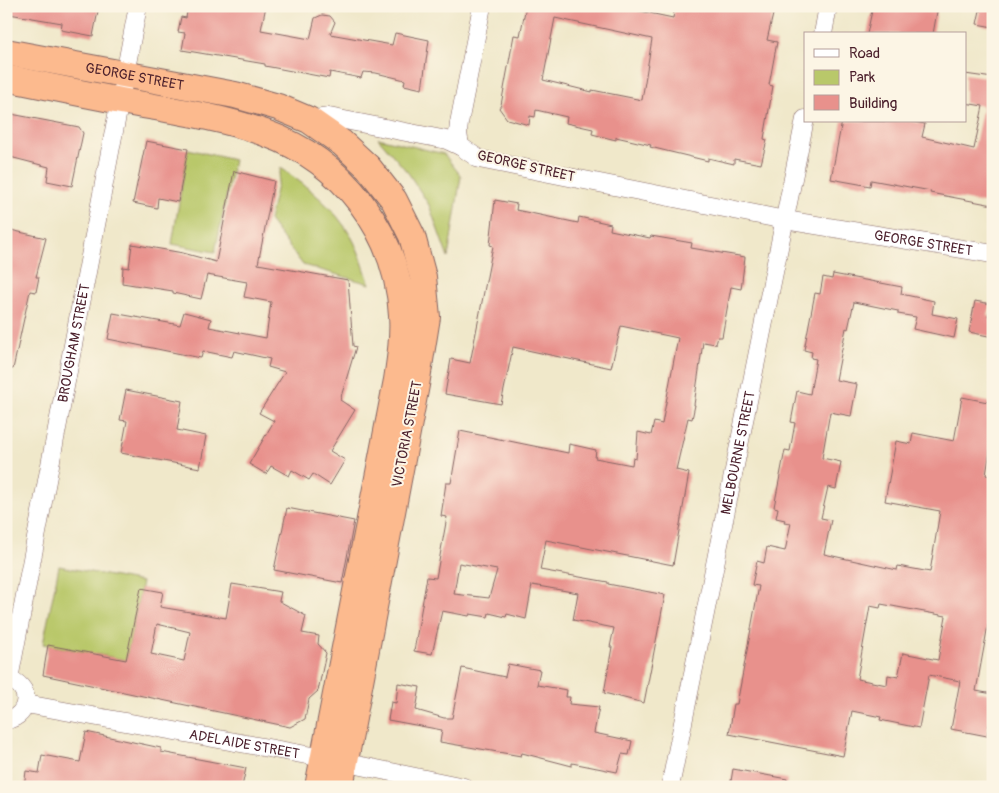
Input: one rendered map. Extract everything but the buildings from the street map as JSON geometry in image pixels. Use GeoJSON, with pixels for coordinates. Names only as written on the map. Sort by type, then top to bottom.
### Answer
{"type":"FeatureCollection","features":[{"type":"Feature","properties":{"kind":"highway","name":"GEORGE STREET"},"geometry":{"type":"LineString","coordinates":[[6,52],[235,95],[278,107],[309,120]]}},
{"type":"Feature","properties":{"kind":"highway","name":"GEORGE STREET"},"geometry":{"type":"LineString","coordinates":[[6,78],[232,122],[294,146]]}},
{"type":"Feature","properties":{"kind":"highway","name":"VICTORIA STREET"},"geometry":{"type":"LineString","coordinates":[[309,120],[342,143],[368,167],[394,200],[412,236],[423,277],[426,317],[415,394],[336,769],[318,787]]}},
{"type":"Feature","properties":{"kind":"highway","name":"VICTORIA STREET"},"geometry":{"type":"LineString","coordinates":[[294,146],[323,164],[348,186],[371,216],[387,247],[397,280],[402,316],[397,380],[336,769]]}},
{"type":"Feature","properties":{"kind":"street","name":"BROUGHAM STREET"},"geometry":{"type":"LineString","coordinates":[[7,680],[138,6]]}},
{"type":"Feature","properties":{"kind":"street"},"geometry":{"type":"LineString","coordinates":[[460,146],[459,123],[482,6]]}},
{"type":"Feature","properties":{"kind":"street"},"geometry":{"type":"LineString","coordinates":[[823,32],[828,6]]}},
{"type":"Feature","properties":{"kind":"street","name":"GEORGE STREET"},"geometry":{"type":"LineString","coordinates":[[309,120],[329,117],[447,140],[479,158],[785,220],[993,254]]}},
{"type":"Feature","properties":{"kind":"street","name":"MELBOURNE STREET"},"geometry":{"type":"LineString","coordinates":[[670,787],[805,122]]}},
{"type":"Feature","properties":{"kind":"street"},"geometry":{"type":"LineString","coordinates":[[6,720],[14,719],[19,715],[26,704],[24,691],[15,682],[7,680]]}},
{"type":"Feature","properties":{"kind":"street","name":"ADELAIDE STREET"},"geometry":{"type":"LineString","coordinates":[[26,704],[336,769],[464,787]]}},
{"type":"Feature","properties":{"kind":"green space"},"geometry":{"type":"Polygon","coordinates":[[[378,138],[444,154],[461,176],[448,258],[429,205],[409,174],[378,138]]]}},
{"type":"Feature","properties":{"kind":"green space"},"geometry":{"type":"Polygon","coordinates":[[[188,149],[234,160],[215,252],[172,244],[188,149]]]}},
{"type":"Feature","properties":{"kind":"green space"},"geometry":{"type":"Polygon","coordinates":[[[281,168],[311,191],[338,217],[355,243],[370,284],[303,265],[269,220],[281,168]]]}},
{"type":"Feature","properties":{"kind":"green space"},"geometry":{"type":"Polygon","coordinates":[[[59,566],[142,582],[126,660],[43,644],[59,566]]]}}]}
